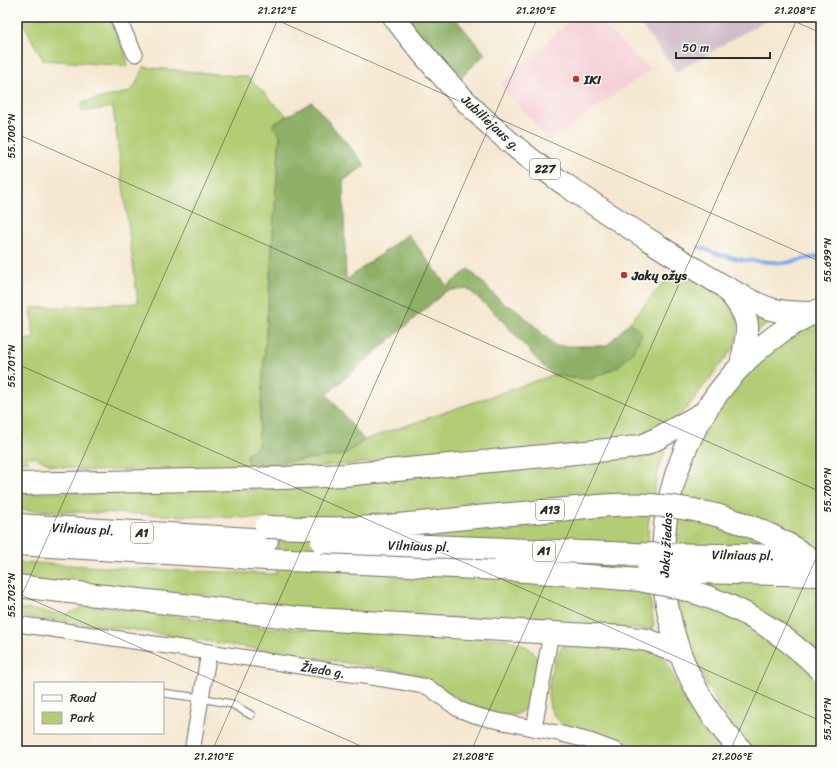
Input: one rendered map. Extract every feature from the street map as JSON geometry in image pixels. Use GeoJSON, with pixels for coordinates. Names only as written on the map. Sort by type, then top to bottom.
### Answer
{"type":"FeatureCollection","features":[{"type":"Feature","properties":{"kind":"main road","name":"Jubiliejaus g."},"geometry":{"type":"LineString","coordinates":[[394,17],[416,46],[447,81],[483,118],[517,148],[562,182],[606,212],[725,288]]}},
{"type":"Feature","properties":{"kind":"main road","name":"227"},"geometry":{"type":"LineString","coordinates":[[725,288],[753,302],[774,310],[787,312],[816,311]]}},
{"type":"Feature","properties":{"kind":"main road","name":"227"},"geometry":{"type":"LineString","coordinates":[[725,288],[742,310],[747,326],[741,365]]}},
{"type":"Feature","properties":{"kind":"main road","name":"Jakų žiedas"},"geometry":{"type":"LineString","coordinates":[[742,751],[723,731],[707,708],[692,682],[679,652],[672,630],[664,585],[663,553],[668,504],[680,462],[690,439],[719,391],[741,365],[765,344],[788,327],[816,311]]}},
{"type":"Feature","properties":{"kind":"main road"},"geometry":{"type":"LineString","coordinates":[[17,484],[282,478],[344,475],[627,448],[644,444],[660,437],[705,412]]}},
{"type":"Feature","properties":{"kind":"main road","name":"A13"},"geometry":{"type":"LineString","coordinates":[[17,515],[266,542],[321,528],[358,528],[605,505],[673,506],[696,510],[738,522],[780,540],[816,560]]}},
{"type":"Feature","properties":{"kind":"main road","name":"Vilniaus pl."},"geometry":{"type":"LineString","coordinates":[[17,525],[266,542],[816,560]]}},
{"type":"Feature","properties":{"kind":"main road","name":"Vilniaus pl."},"geometry":{"type":"LineString","coordinates":[[17,544],[266,542],[501,569],[821,574]]}},
{"type":"Feature","properties":{"kind":"main road"},"geometry":{"type":"LineString","coordinates":[[501,569],[639,580],[692,592],[734,608],[773,630],[821,670]]}},
{"type":"Feature","properties":{"kind":"main road"},"geometry":{"type":"LineString","coordinates":[[17,586],[298,618],[624,637],[646,640],[679,652]]}},
{"type":"Feature","properties":{"kind":"street"},"geometry":{"type":"LineString","coordinates":[[116,17],[135,54]]}},
{"type":"Feature","properties":{"kind":"street","name":"Žiedo g."},"geometry":{"type":"LineString","coordinates":[[17,624],[396,681],[428,688],[458,709],[474,715],[590,741],[617,751]]}},
{"type":"Feature","properties":{"kind":"street"},"geometry":{"type":"LineString","coordinates":[[534,728],[550,632]]}},
{"type":"Feature","properties":{"kind":"street"},"geometry":{"type":"LineString","coordinates":[[192,751],[209,652]]}},
{"type":"Feature","properties":{"kind":"lane"},"geometry":{"type":"LineString","coordinates":[[50,476],[85,483]]}},
{"type":"Feature","properties":{"kind":"lane"},"geometry":{"type":"LineString","coordinates":[[164,693],[232,704],[251,715]]}},
{"type":"Feature","properties":{"kind":"shaded area"},"geometry":{"type":"Polygon","coordinates":[[[574,17],[595,17],[650,70],[548,141],[500,84],[574,17]]]}},
{"type":"Feature","properties":{"kind":"shaded area"},"geometry":{"type":"Polygon","coordinates":[[[635,17],[771,17],[677,72],[635,17]]]}},
{"type":"Feature","properties":{"kind":"shaded area"},"geometry":{"type":"Polygon","coordinates":[[[562,734],[617,751],[549,751],[562,734]]]}},
{"type":"Feature","properties":{"kind":"green space"},"geometry":{"type":"Polygon","coordinates":[[[20,17],[109,17],[125,51],[128,66],[43,60],[20,17]]]}},
{"type":"Feature","properties":{"kind":"green space"},"geometry":{"type":"Polygon","coordinates":[[[406,17],[454,17],[485,54],[462,77],[416,31],[406,17]]]}},
{"type":"Feature","properties":{"kind":"green space"},"geometry":{"type":"Polygon","coordinates":[[[143,67],[248,77],[287,116],[273,125],[280,134],[258,447],[247,453],[343,455],[367,439],[553,375],[591,379],[619,366],[642,333],[630,322],[674,270],[726,300],[739,322],[735,346],[686,409],[671,425],[635,441],[239,473],[236,468],[90,471],[51,465],[35,457],[25,457],[29,461],[17,462],[17,340],[34,339],[31,308],[138,303],[113,107],[82,112],[82,105],[84,102],[128,92],[135,86],[143,67]]]}},
{"type":"Feature","properties":{"kind":"green space"},"geometry":{"type":"Polygon","coordinates":[[[312,102],[365,165],[343,181],[346,280],[408,234],[447,286],[469,269],[505,305],[515,308],[556,346],[606,346],[630,322],[642,333],[634,351],[619,366],[591,379],[553,375],[542,365],[499,317],[467,288],[446,291],[327,394],[364,440],[344,455],[248,466],[247,453],[258,447],[280,135],[272,125],[312,102]]]}},
{"type":"Feature","properties":{"kind":"green space"},"geometry":{"type":"Polygon","coordinates":[[[748,304],[776,318],[755,333],[748,304]]]}},
{"type":"Feature","properties":{"kind":"green space"},"geometry":{"type":"Polygon","coordinates":[[[821,320],[821,751],[758,751],[746,741],[720,708],[708,688],[688,645],[676,609],[675,528],[685,478],[705,431],[744,378],[767,355],[791,338],[821,320]]]}},
{"type":"Feature","properties":{"kind":"green space"},"geometry":{"type":"Polygon","coordinates":[[[663,446],[665,452],[654,490],[648,525],[650,600],[654,626],[651,630],[251,606],[17,580],[17,562],[137,569],[276,574],[279,519],[17,510],[17,494],[313,488],[663,446]]]}},
{"type":"Feature","properties":{"kind":"green space"},"geometry":{"type":"Polygon","coordinates":[[[88,605],[269,628],[422,633],[507,639],[530,649],[537,657],[538,678],[530,705],[515,715],[501,714],[481,710],[417,674],[128,629],[17,616],[17,608],[65,615],[88,605]]]}},
{"type":"Feature","properties":{"kind":"green space"},"geometry":{"type":"Polygon","coordinates":[[[569,643],[657,648],[666,660],[684,700],[709,737],[722,751],[631,751],[616,741],[565,727],[555,717],[550,707],[548,695],[550,676],[555,660],[561,648],[569,643]]]}},
{"type":"Feature","properties":{"kind":"waterway"},"geometry":{"type":"LineString","coordinates":[[699,247],[717,254],[743,260],[785,263],[821,256]]}},
{"type":"Feature","properties":{"kind":"place","name":"IKI"},"geometry":{"type":"Point","coordinates":[576,79]}},
{"type":"Feature","properties":{"kind":"place","name":"Jakų ožys"},"geometry":{"type":"Point","coordinates":[624,275]}}]}
